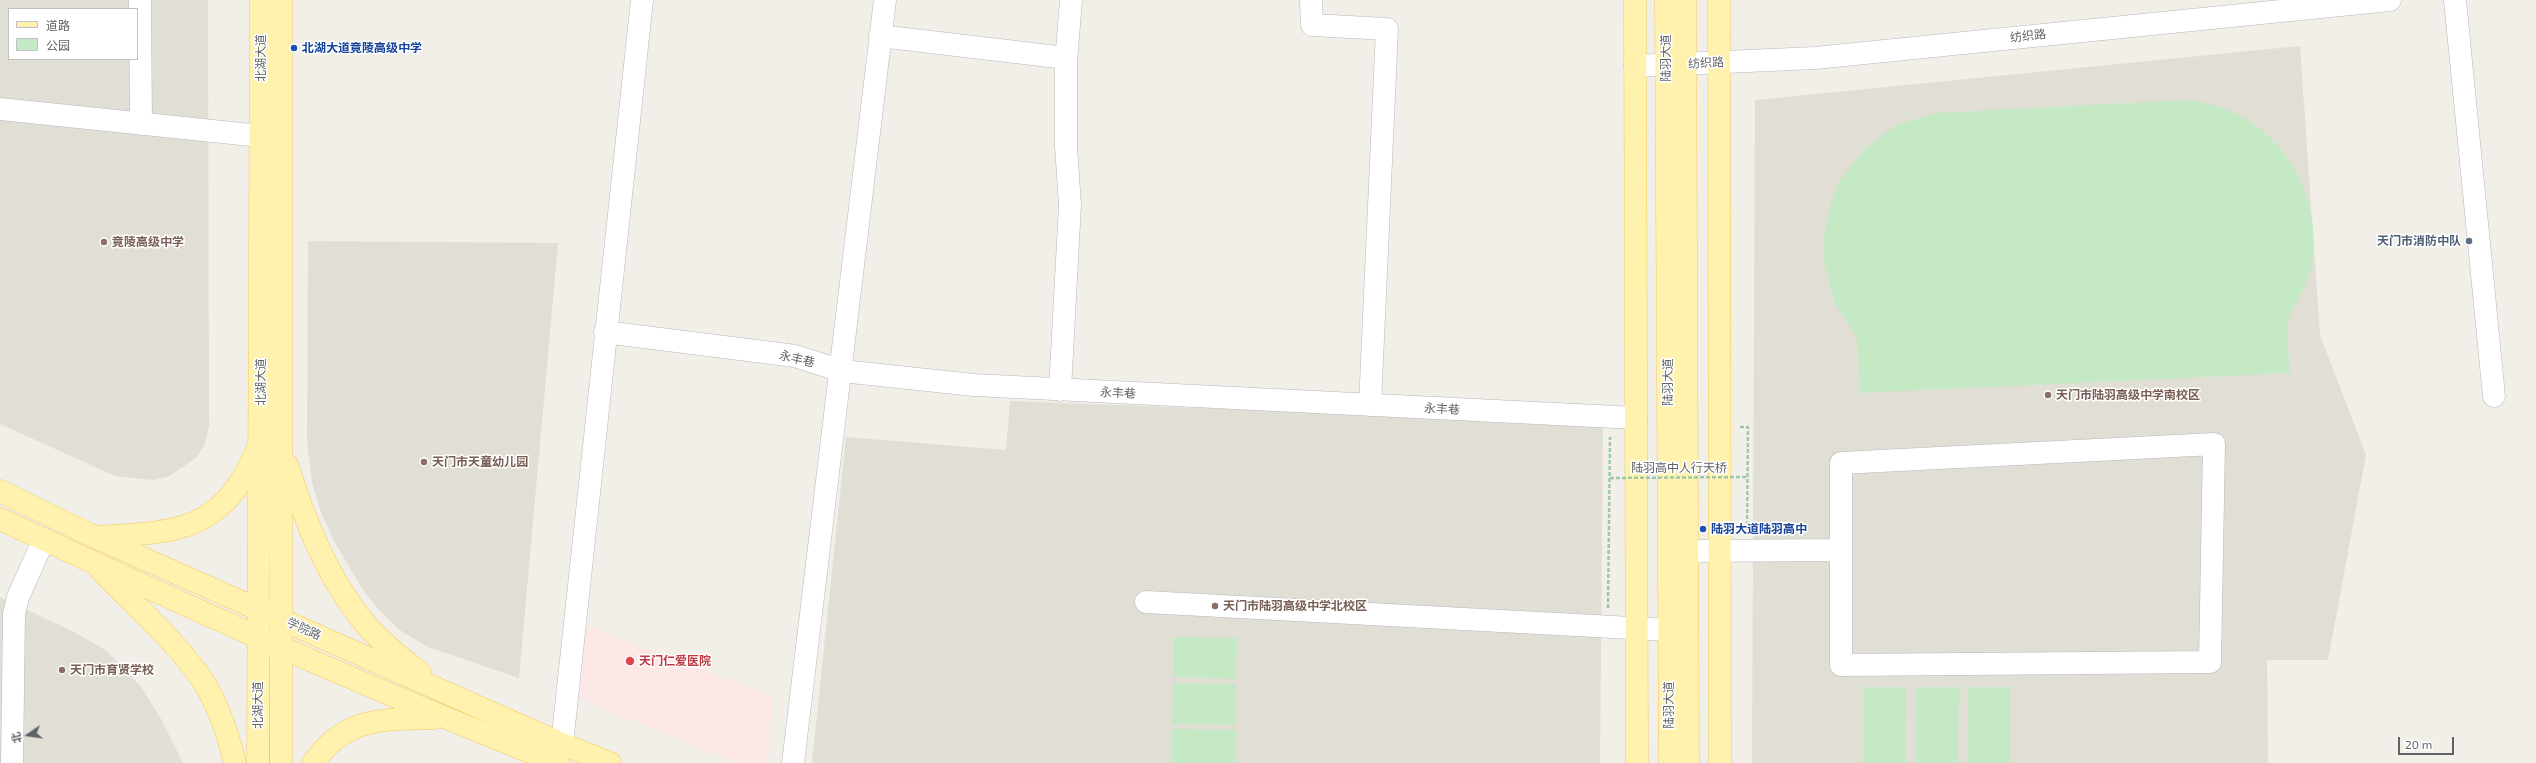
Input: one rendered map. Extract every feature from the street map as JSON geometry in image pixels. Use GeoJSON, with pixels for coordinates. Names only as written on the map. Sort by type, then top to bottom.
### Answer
{"type":"FeatureCollection","features":[{"type":"Feature","properties":{"kind":"main road","name":"北湖大道"},"geometry":{"type":"LineString","coordinates":[[261,0],[271,137],[271,444],[281,619],[281,763]]}},
{"type":"Feature","properties":{"kind":"main road","name":"北湖大道"},"geometry":{"type":"LineString","coordinates":[[271,137],[281,0]]}},
{"type":"Feature","properties":{"kind":"main road"},"geometry":{"type":"LineString","coordinates":[[1635,0],[1637,763]]}},
{"type":"Feature","properties":{"kind":"main road","name":"陆羽大道"},"geometry":{"type":"LineString","coordinates":[[1666,0],[1676,64],[1687,550],[1688,763]]}},
{"type":"Feature","properties":{"kind":"main road","name":"陆羽大道"},"geometry":{"type":"LineString","coordinates":[[1670,763],[1669,630],[1676,64],[1685,0]]}},
{"type":"Feature","properties":{"kind":"main road"},"geometry":{"type":"LineString","coordinates":[[1719,0],[1720,763]]}},
{"type":"Feature","properties":{"kind":"main road","name":"北湖大道"},"geometry":{"type":"LineString","coordinates":[[258,763],[260,610],[271,444]]}},
{"type":"Feature","properties":{"kind":"main road"},"geometry":{"type":"LineString","coordinates":[[96,537],[166,531],[191,525],[210,515],[226,501],[271,444],[337,582],[352,606],[368,626],[393,651],[448,693]]}},
{"type":"Feature","properties":{"kind":"main road","name":"学院路"},"geometry":{"type":"LineString","coordinates":[[0,491],[96,537],[448,693],[560,753]]}},
{"type":"Feature","properties":{"kind":"main road","name":"学院路"},"geometry":{"type":"LineString","coordinates":[[0,519],[280,649],[442,718],[560,753],[610,763]]}},
{"type":"Feature","properties":{"kind":"main road"},"geometry":{"type":"LineString","coordinates":[[93,562],[186,659],[201,678],[221,717],[235,763]]}},
{"type":"Feature","properties":{"kind":"main road"},"geometry":{"type":"LineString","coordinates":[[313,763],[340,734],[362,724],[382,719],[442,718]]}},
{"type":"Feature","properties":{"kind":"street"},"geometry":{"type":"LineString","coordinates":[[140,0],[141,124]]}},
{"type":"Feature","properties":{"kind":"street"},"geometry":{"type":"LineString","coordinates":[[560,753],[642,0]]}},
{"type":"Feature","properties":{"kind":"street"},"geometry":{"type":"LineString","coordinates":[[793,763],[842,371],[885,0]]}},
{"type":"Feature","properties":{"kind":"street"},"geometry":{"type":"LineString","coordinates":[[1060,390],[1070,205],[1066,146],[1066,58],[1071,0]]}},
{"type":"Feature","properties":{"kind":"street"},"geometry":{"type":"LineString","coordinates":[[1311,0],[1312,25],[1387,29],[1370,406]]}},
{"type":"Feature","properties":{"kind":"street","name":"纺织路"},"geometry":{"type":"LineString","coordinates":[[1635,66],[1815,58],[2390,0]]}},
{"type":"Feature","properties":{"kind":"street"},"geometry":{"type":"LineString","coordinates":[[2455,0],[2494,396]]}},
{"type":"Feature","properties":{"kind":"street"},"geometry":{"type":"LineString","coordinates":[[880,36],[1066,58]]}},
{"type":"Feature","properties":{"kind":"street"},"geometry":{"type":"LineString","coordinates":[[0,109],[271,137]]}},
{"type":"Feature","properties":{"kind":"street","name":"永丰巷"},"geometry":{"type":"LineString","coordinates":[[605,332],[795,356],[842,371],[974,385],[1370,406],[1636,418]]}},
{"type":"Feature","properties":{"kind":"street"},"geometry":{"type":"LineString","coordinates":[[2214,444],[2210,662],[1841,665],[1841,550],[1841,463],[2214,444]]}},
{"type":"Feature","properties":{"kind":"street"},"geometry":{"type":"LineString","coordinates":[[12,763],[14,614],[18,597],[44,539]]}},
{"type":"Feature","properties":{"kind":"street"},"geometry":{"type":"LineString","coordinates":[[1687,550],[1841,550]]}},
{"type":"Feature","properties":{"kind":"street"},"geometry":{"type":"LineString","coordinates":[[1146,602],[1669,630]]}},
{"type":"Feature","properties":{"kind":"path"},"geometry":{"type":"LineString","coordinates":[[1608,626],[1611,418]]}},
{"type":"Feature","properties":{"kind":"path"},"geometry":{"type":"LineString","coordinates":[[1747,522],[1748,427]]}},
{"type":"Feature","properties":{"kind":"path","name":"陆羽高中人行天桥"},"geometry":{"type":"LineString","coordinates":[[1610,478],[1747,477]]}},
{"type":"Feature","properties":{"kind":"shaded area","name":"竟陵高级中学"},"geometry":{"type":"Polygon","coordinates":[[[0,0],[208,0],[209,426],[205,444],[196,458],[168,477],[152,480],[115,476],[0,424],[0,0]]]}},
{"type":"Feature","properties":{"kind":"shaded area","name":"天门市陆羽高级中学南校区"},"geometry":{"type":"Polygon","coordinates":[[[2300,46],[2320,335],[2366,455],[2328,660],[2267,660],[2268,763],[1752,763],[1755,100],[2300,46]]]}},
{"type":"Feature","properties":{"kind":"shaded area","name":"天门市天童幼儿园"},"geometry":{"type":"Polygon","coordinates":[[[308,241],[558,243],[519,678],[428,647],[401,631],[380,611],[363,590],[334,541],[320,510],[312,482],[307,442],[308,241]]]}},
{"type":"Feature","properties":{"kind":"shaded area","name":"天门市陆羽高级中学北校区"},"geometry":{"type":"Polygon","coordinates":[[[1010,401],[1603,423],[1600,763],[812,763],[846,437],[1006,450],[1010,401]]]}},
{"type":"Feature","properties":{"kind":"shaded area","name":"天门市育贤学校"},"geometry":{"type":"Polygon","coordinates":[[[0,597],[76,633],[107,651],[142,688],[161,719],[183,763],[0,763],[0,597]]]}},
{"type":"Feature","properties":{"kind":"shaded area","name":"天门仁爱医院"},"geometry":{"type":"Polygon","coordinates":[[[585,625],[772,696],[768,763],[737,763],[579,699],[585,625]]]}},
{"type":"Feature","properties":{"kind":"green space"},"geometry":{"type":"Polygon","coordinates":[[[2169,101],[2196,101],[2224,108],[2248,121],[2270,137],[2287,158],[2301,181],[2310,207],[2314,234],[2312,263],[2306,285],[2292,311],[2288,323],[2290,373],[1860,393],[1857,338],[1835,303],[1824,263],[1823,241],[1831,202],[1839,182],[1864,149],[1897,125],[1935,113],[2169,101]]]}},
{"type":"Feature","properties":{"kind":"green space"},"geometry":{"type":"Polygon","coordinates":[[[1174,637],[1237,638],[1236,679],[1173,677],[1174,637]]]}},
{"type":"Feature","properties":{"kind":"green space"},"geometry":{"type":"Polygon","coordinates":[[[1173,683],[1236,684],[1235,725],[1172,724],[1173,683]]]}},
{"type":"Feature","properties":{"kind":"green space"},"geometry":{"type":"Polygon","coordinates":[[[1863,687],[1906,687],[1905,763],[1863,763],[1863,687]]]}},
{"type":"Feature","properties":{"kind":"green space"},"geometry":{"type":"Polygon","coordinates":[[[1916,687],[1959,687],[1958,763],[1916,763],[1916,687]]]}},
{"type":"Feature","properties":{"kind":"green space"},"geometry":{"type":"Polygon","coordinates":[[[1967,687],[2010,687],[2010,763],[1967,763],[1967,687]]]}},
{"type":"Feature","properties":{"kind":"green space"},"geometry":{"type":"Polygon","coordinates":[[[1172,729],[1236,730],[1235,763],[1172,763],[1172,729]]]}},
{"type":"Feature","properties":{"kind":"place","name":"北湖大道竟陵高级中学"},"geometry":{"type":"Point","coordinates":[294,48]}},
{"type":"Feature","properties":{"kind":"place","name":"天门市消防中队"},"geometry":{"type":"Point","coordinates":[2469,241]}},
{"type":"Feature","properties":{"kind":"place","name":"竟陵高级中学"},"geometry":{"type":"Point","coordinates":[104,242]}},
{"type":"Feature","properties":{"kind":"place","name":"天门市陆羽高级中学南校区"},"geometry":{"type":"Point","coordinates":[2048,395]}},
{"type":"Feature","properties":{"kind":"place","name":"天门市天童幼儿园"},"geometry":{"type":"Point","coordinates":[424,462]}},
{"type":"Feature","properties":{"kind":"place","name":"陆羽大道陆羽高中"},"geometry":{"type":"Point","coordinates":[1703,529]}},
{"type":"Feature","properties":{"kind":"place","name":"天门市陆羽高级中学北校区"},"geometry":{"type":"Point","coordinates":[1215,606]}},
{"type":"Feature","properties":{"kind":"place","name":"天门仁爱医院"},"geometry":{"type":"Point","coordinates":[630,661]}},
{"type":"Feature","properties":{"kind":"place","name":"天门市育贤学校"},"geometry":{"type":"Point","coordinates":[62,670]}}]}
